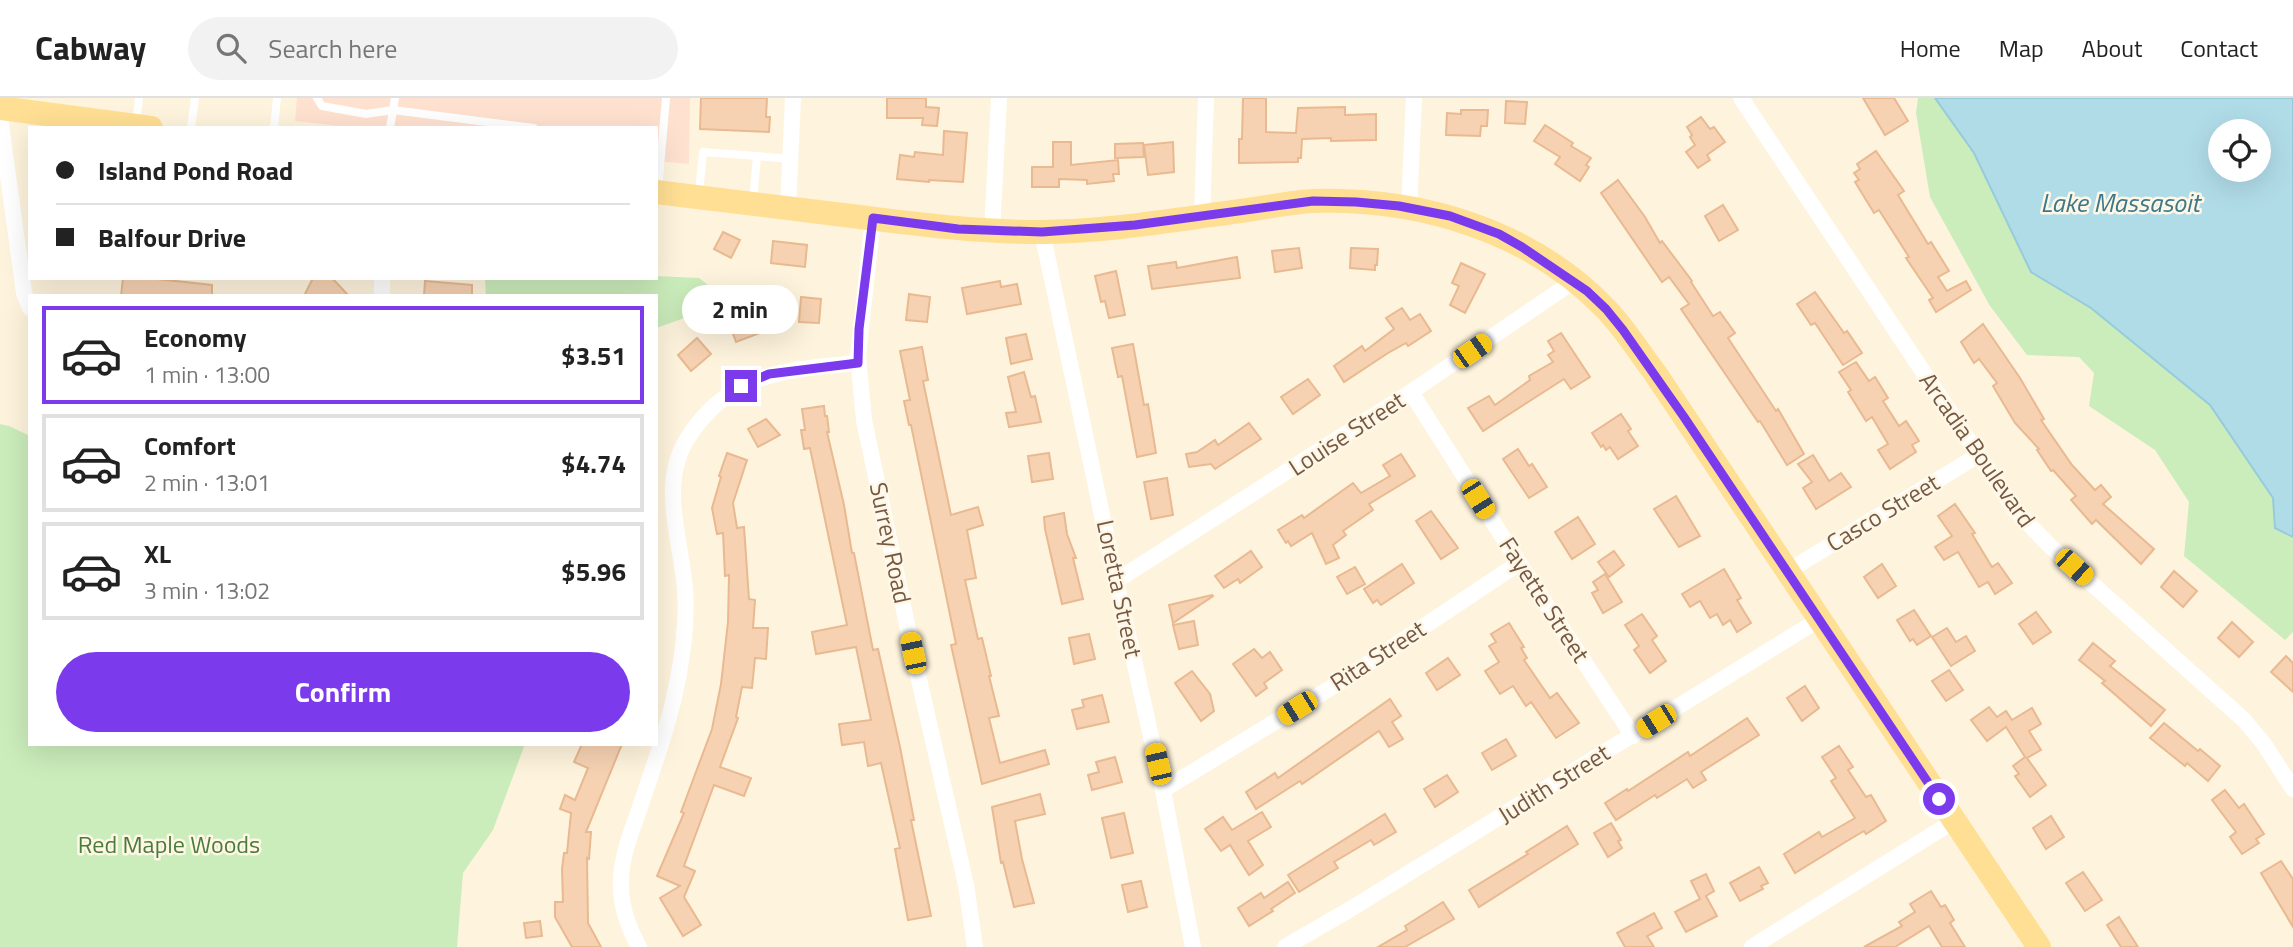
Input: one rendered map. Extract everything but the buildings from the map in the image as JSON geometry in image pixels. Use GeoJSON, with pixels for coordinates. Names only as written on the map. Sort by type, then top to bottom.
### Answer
{"type":"FeatureCollection","features":[{"type":"Feature","properties":{"kind":"main road"},"geometry":{"type":"LineString","coordinates":[[0,108],[57,111],[138,126]]}},
{"type":"Feature","properties":{"kind":"main road"},"geometry":{"type":"LineString","coordinates":[[658,193],[930,226],[1042,232],[1135,225],[1313,201],[1370,203],[1450,216],[1499,234],[1574,281],[1606,309],[1623,330],[2039,947]]}},
{"type":"Feature","properties":{"kind":"street"},"geometry":{"type":"LineString","coordinates":[[788,208],[793,98]]}},
{"type":"Feature","properties":{"kind":"street"},"geometry":{"type":"LineString","coordinates":[[992,231],[999,98]]}},
{"type":"Feature","properties":{"kind":"street"},"geometry":{"type":"LineString","coordinates":[[1202,216],[1206,98]]}},
{"type":"Feature","properties":{"kind":"street"},"geometry":{"type":"LineString","coordinates":[[1409,208],[1414,98]]}},
{"type":"Feature","properties":{"kind":"street","name":"Arcadia Boulevard"},"geometry":{"type":"LineString","coordinates":[[1741,98],[2004,496],[2031,528],[2256,733],[2293,789]]}},
{"type":"Feature","properties":{"kind":"street"},"geometry":{"type":"LineString","coordinates":[[0,117],[24,293],[28,303]]}},
{"type":"Feature","properties":{"kind":"street","name":"Surrey Road"},"geometry":{"type":"LineString","coordinates":[[873,218],[859,329],[858,363],[864,420],[965,885],[975,947]]}},
{"type":"Feature","properties":{"kind":"street","name":"Loretta Street"},"geometry":{"type":"LineString","coordinates":[[1042,232],[1163,790],[1193,947]]}},
{"type":"Feature","properties":{"kind":"street","name":"Louise Street"},"geometry":{"type":"LineString","coordinates":[[1116,581],[1411,392],[1574,281]]}},
{"type":"Feature","properties":{"kind":"street"},"geometry":{"type":"LineString","coordinates":[[639,947],[623,908],[621,872],[669,719],[683,649],[685,589],[673,498],[676,464],[687,440],[702,419],[741,386],[769,374],[858,363]]}},
{"type":"Feature","properties":{"kind":"street","name":"Fayette Street"},"geometry":{"type":"LineString","coordinates":[[1411,392],[1518,563],[1633,736]]}},
{"type":"Feature","properties":{"kind":"street","name":"Casco Street"},"geometry":{"type":"LineString","coordinates":[[1788,571],[1977,456]]}},
{"type":"Feature","properties":{"kind":"street","name":"Rita Street"},"geometry":{"type":"LineString","coordinates":[[1163,790],[1342,681],[1518,563]]}},
{"type":"Feature","properties":{"kind":"street","name":"Judith Street"},"geometry":{"type":"LineString","coordinates":[[1286,947],[1820,620]]}},
{"type":"Feature","properties":{"kind":"street"},"geometry":{"type":"LineString","coordinates":[[1752,947],[1954,821]]}},
{"type":"Feature","properties":{"kind":"lane"},"geometry":{"type":"LineString","coordinates":[[139,98],[143,126]]}},
{"type":"Feature","properties":{"kind":"lane"},"geometry":{"type":"LineString","coordinates":[[191,126],[195,98]]}},
{"type":"Feature","properties":{"kind":"lane"},"geometry":{"type":"LineString","coordinates":[[274,126],[276,98]]}},
{"type":"Feature","properties":{"kind":"lane"},"geometry":{"type":"LineString","coordinates":[[317,98],[322,106],[366,114],[394,110],[506,126]]}},
{"type":"Feature","properties":{"kind":"lane"},"geometry":{"type":"LineString","coordinates":[[390,126],[395,98]]}},
{"type":"Feature","properties":{"kind":"lane"},"geometry":{"type":"LineString","coordinates":[[658,168],[666,98]]}},
{"type":"Feature","properties":{"kind":"lane"},"geometry":{"type":"LineString","coordinates":[[698,198],[703,152],[790,159]]}},
{"type":"Feature","properties":{"kind":"lane"},"geometry":{"type":"LineString","coordinates":[[753,204],[757,156]]}},
{"type":"Feature","properties":{"kind":"shaded area"},"geometry":{"type":"Polygon","coordinates":[[[297,98],[690,98],[689,164],[658,161],[658,126],[339,126],[295,121],[297,98]]]}},
{"type":"Feature","properties":{"kind":"green space"},"geometry":{"type":"Polygon","coordinates":[[[1918,98],[1935,98],[1974,153],[2031,272],[2091,308],[2210,405],[2273,498],[2275,528],[2293,537],[2293,632],[2285,640],[2184,556],[2189,502],[2155,450],[2089,406],[2094,373],[2079,357],[2027,355],[1990,306],[1930,197],[1916,113],[1918,98]]]}},
{"type":"Feature","properties":{"kind":"green space"},"geometry":{"type":"Polygon","coordinates":[[[658,276],[699,278],[730,302],[658,327],[658,294],[486,294],[485,280],[658,280],[658,276]]]}},
{"type":"Feature","properties":{"kind":"green space","name":"Red Maple Woods"},"geometry":{"type":"Polygon","coordinates":[[[0,424],[28,435],[28,746],[524,746],[493,830],[463,873],[457,947],[0,947],[0,424]]]}},
{"type":"Feature","properties":{"kind":"water","name":"Lake Massasoit"},"geometry":{"type":"Polygon","coordinates":[[[1935,98],[2293,98],[2293,537],[2275,528],[2273,498],[2210,405],[2091,308],[2031,272],[1974,153],[1935,98]]]}},
{"type":"Feature","properties":{"kind":"route"},"geometry":{"type":"LineString","coordinates":[[741,386],[769,374],[858,363],[859,329],[873,218],[958,229],[1042,232],[1135,225],[1313,201],[1399,206],[1475,224],[1499,234],[1566,275],[1606,309],[1623,330],[1655,373],[1939,799]]}}]}
